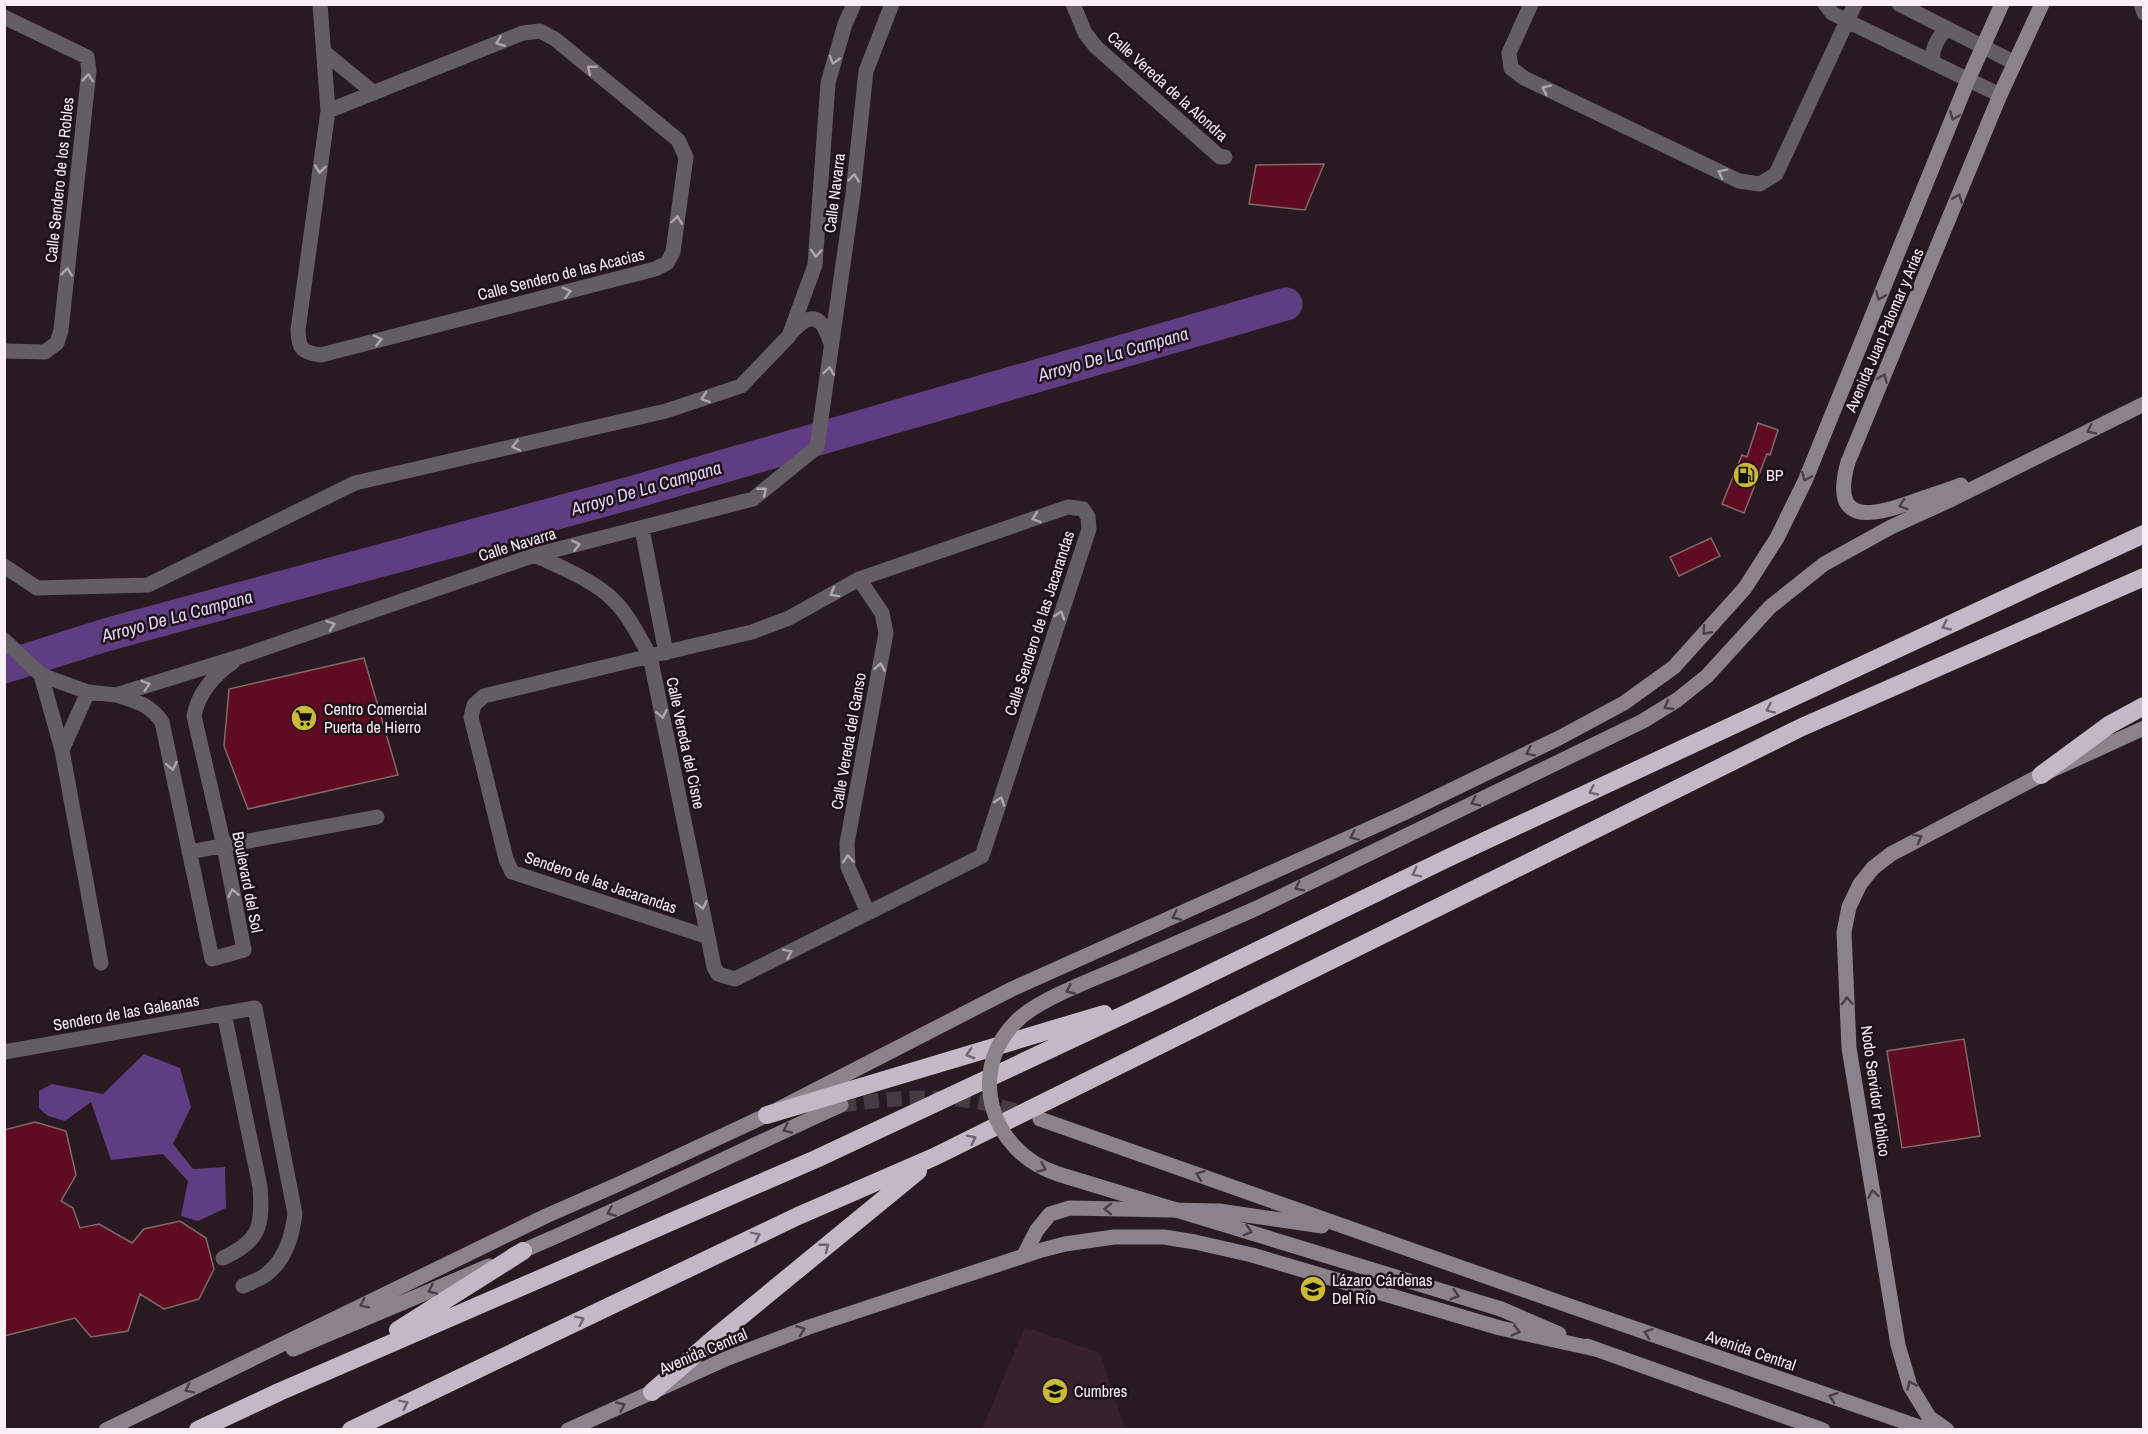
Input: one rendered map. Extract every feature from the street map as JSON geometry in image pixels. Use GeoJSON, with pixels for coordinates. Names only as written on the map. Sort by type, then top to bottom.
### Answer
{"type":"FeatureCollection","features":[{"type":"Feature","properties":{"kind":"highway"},"geometry":{"type":"LineString","coordinates":[[198,1430],[279,1392],[816,1159],[1166,995],[1448,858],[2144,534]]}},
{"type":"Feature","properties":{"kind":"highway"},"geometry":{"type":"LineString","coordinates":[[351,1430],[798,1216],[934,1157],[1802,727],[2144,577]]}},
{"type":"Feature","properties":{"kind":"highway"},"geometry":{"type":"LineString","coordinates":[[2042,775],[2109,725],[2144,706]]}},
{"type":"Feature","properties":{"kind":"highway"},"geometry":{"type":"LineString","coordinates":[[767,1115],[1166,995]]}},
{"type":"Feature","properties":{"kind":"highway"},"geometry":{"type":"LineString","coordinates":[[652,1392],[934,1157]]}},
{"type":"Feature","properties":{"kind":"highway"},"geometry":{"type":"LineString","coordinates":[[279,1392],[408,1324],[523,1251]]}},
{"type":"Feature","properties":{"kind":"main road","name":"Avenida Juan Palomar y Arias"},"geometry":{"type":"LineString","coordinates":[[210,1378],[546,1216],[767,1115],[1012,989],[1404,813],[1559,738],[1615,708],[1674,667],[1745,588],[1777,538],[1805,482],[1968,80],[2002,4]]}},
{"type":"Feature","properties":{"kind":"main road","name":"Avenida Juan Palomar y Arias"},"geometry":{"type":"LineString","coordinates":[[2018,466],[1873,514],[1856,512],[1847,504],[1843,494],[1848,462],[2000,95],[2042,4]]}},
{"type":"Feature","properties":{"kind":"main road"},"geometry":{"type":"LineString","coordinates":[[1823,1430],[1595,1349],[1501,1309],[1044,1170],[1024,1157],[1004,1134],[992,1106],[991,1075],[999,1045],[1013,1024],[1034,1008],[1255,909],[1642,721],[1677,700],[1707,676],[1770,607],[1824,564],[1891,527],[2144,404]]}},
{"type":"Feature","properties":{"kind":"main road","name":"Nodo Servidor Público"},"geometry":{"type":"LineString","coordinates":[[1947,1430],[1929,1417],[1910,1386],[1898,1345],[1849,1048],[1844,932],[1849,907],[1860,884],[1873,868],[1891,854],[1921,836],[2042,775],[2144,728]]}},
{"type":"Feature","properties":{"kind":"main road"},"geometry":{"type":"LineString","coordinates":[[106,1430],[210,1378],[285,1352],[523,1251],[677,1183],[726,1157],[841,1105]]}},
{"type":"Feature","properties":{"kind":"main road"},"geometry":{"type":"LineString","coordinates":[[1040,1119],[1354,1230]]}},
{"type":"Feature","properties":{"kind":"main road"},"geometry":{"type":"LineString","coordinates":[[1024,1255],[1037,1230],[1050,1214],[1070,1208],[1219,1211],[1354,1230]]}},
{"type":"Feature","properties":{"kind":"main road","name":"Avenida Central"},"geometry":{"type":"LineString","coordinates":[[1354,1230],[1928,1430]]}},
{"type":"Feature","properties":{"kind":"main road","name":"Avenida Central"},"geometry":{"type":"LineString","coordinates":[[568,1430],[728,1358],[809,1327],[989,1269],[1024,1255],[1065,1244],[1114,1237],[1164,1237],[1252,1255],[1500,1328],[1595,1349]]}},
{"type":"Feature","properties":{"kind":"street","name":"Calle Sendero de las Acacias"},"geometry":{"type":"LineString","coordinates":[[320,4],[328,111],[298,330],[301,349],[308,353],[321,355],[655,269],[667,263],[673,252],[686,157],[678,140],[555,39],[540,31],[523,33],[328,111]]}},
{"type":"Feature","properties":{"kind":"street","name":"Calle Navarra"},"geometry":{"type":"LineString","coordinates":[[4,566],[36,588],[148,585],[356,483],[666,411],[741,386],[789,336],[815,266],[828,82],[845,24],[854,4]]}},
{"type":"Feature","properties":{"kind":"street","name":"Calle Navarra"},"geometry":{"type":"LineString","coordinates":[[4,640],[37,671],[88,692],[116,695],[242,656],[535,555],[753,499],[818,447],[853,194],[866,72],[892,4]]}},
{"type":"Feature","properties":{"kind":"street","name":"Calle Vereda de la Alondra"},"geometry":{"type":"LineString","coordinates":[[1073,4],[1084,33],[1096,47],[1220,157],[1225,156]]}},
{"type":"Feature","properties":{"kind":"street"},"geometry":{"type":"LineString","coordinates":[[1531,4],[1509,52],[1511,68],[1524,78],[1739,181],[1760,184],[1776,174],[1855,4]]}},
{"type":"Feature","properties":{"kind":"street"},"geometry":{"type":"LineString","coordinates":[[1825,4],[1832,13],[1846,21],[2000,95]]}},
{"type":"Feature","properties":{"kind":"street"},"geometry":{"type":"LineString","coordinates":[[1899,4],[2015,63]]}},
{"type":"Feature","properties":{"kind":"street"},"geometry":{"type":"LineString","coordinates":[[2141,4],[2144,13]]}},
{"type":"Feature","properties":{"kind":"street","name":"Calle Sendero de los Robles"},"geometry":{"type":"LineString","coordinates":[[4,17],[87,57],[89,71],[61,330],[57,343],[45,352],[4,351]]}},
{"type":"Feature","properties":{"kind":"street"},"geometry":{"type":"LineString","coordinates":[[1934,63],[1932,55],[1935,45],[1947,28]]}},
{"type":"Feature","properties":{"kind":"street"},"geometry":{"type":"LineString","coordinates":[[324,52],[374,93]]}},
{"type":"Feature","properties":{"kind":"street"},"geometry":{"type":"LineString","coordinates":[[789,336],[802,321],[811,319],[820,321],[827,329],[832,347]]}},
{"type":"Feature","properties":{"kind":"street","name":"Calle Sendero de las Jacarandas"},"geometry":{"type":"LineString","coordinates":[[650,657],[752,632],[789,618],[859,579],[1068,507],[1083,509],[1088,517],[1089,529],[982,856],[735,979]]}},
{"type":"Feature","properties":{"kind":"street"},"geometry":{"type":"LineString","coordinates":[[642,529],[666,653]]}},
{"type":"Feature","properties":{"kind":"street","name":"Calle Vereda del Cisne"},"geometry":{"type":"LineString","coordinates":[[535,555],[565,569],[608,595],[630,620],[650,657],[714,967],[718,974],[735,979]]}},
{"type":"Feature","properties":{"kind":"street","name":"Calle Vereda del Ganso"},"geometry":{"type":"LineString","coordinates":[[859,579],[882,613],[886,633],[847,843],[848,867],[868,914]]}},
{"type":"Feature","properties":{"kind":"street","name":"Boulevard del Sol"},"geometry":{"type":"LineString","coordinates":[[116,695],[153,710],[162,722],[212,959],[244,950],[224,846],[194,716],[195,706],[211,681],[222,669],[242,656]]}},
{"type":"Feature","properties":{"kind":"street","name":"Sendero de las Jacarandas"},"geometry":{"type":"LineString","coordinates":[[650,657],[484,696],[474,705],[471,717],[506,859],[512,872],[708,937]]}},
{"type":"Feature","properties":{"kind":"street"},"geometry":{"type":"LineString","coordinates":[[37,671],[62,750],[101,963]]}},
{"type":"Feature","properties":{"kind":"street"},"geometry":{"type":"LineString","coordinates":[[62,750],[88,692]]}},
{"type":"Feature","properties":{"kind":"street"},"geometry":{"type":"LineString","coordinates":[[189,852],[377,817]]}},
{"type":"Feature","properties":{"kind":"street","name":"Sendero de las Galeanas"},"geometry":{"type":"LineString","coordinates":[[4,1052],[255,1008],[295,1214],[292,1235],[283,1256],[267,1274],[243,1286]]}},
{"type":"Feature","properties":{"kind":"street"},"geometry":{"type":"LineString","coordinates":[[223,1258],[243,1249],[255,1234],[262,1213],[260,1187],[224,1013]]}},
{"type":"Feature","properties":{"kind":"shaded area"},"geometry":{"type":"Polygon","coordinates":[[[144,1054],[180,1068],[191,1107],[173,1144],[193,1169],[225,1167],[226,1208],[198,1221],[181,1216],[188,1181],[163,1154],[111,1160],[91,1102],[65,1121],[48,1116],[39,1108],[39,1091],[52,1084],[103,1094],[144,1054]]]}},
{"type":"Feature","properties":{"kind":"shaded area","name":"Cumbres"},"geometry":{"type":"Polygon","coordinates":[[[1025,1327],[1100,1353],[1125,1429],[982,1429],[1025,1327]]]}},
{"type":"Feature","properties":{"kind":"building"},"geometry":{"type":"Polygon","coordinates":[[[1324,164],[1305,210],[1249,204],[1256,165],[1324,164]]]}},
{"type":"Feature","properties":{"kind":"building","name":"BP"},"geometry":{"type":"Polygon","coordinates":[[[1758,423],[1778,430],[1770,455],[1767,454],[1744,513],[1722,504],[1742,455],[1747,457],[1758,423]]]}},
{"type":"Feature","properties":{"kind":"building"},"geometry":{"type":"Polygon","coordinates":[[[1711,538],[1720,556],[1679,576],[1670,557],[1711,538]]]}},
{"type":"Feature","properties":{"kind":"building","name":"Centro Comercial Puerta de Hierro"},"geometry":{"type":"Polygon","coordinates":[[[364,658],[398,775],[248,809],[224,746],[229,689],[364,658]]]}},
{"type":"Feature","properties":{"kind":"building"},"geometry":{"type":"Polygon","coordinates":[[[1964,1039],[1980,1136],[1902,1148],[1887,1051],[1964,1039]]]}},
{"type":"Feature","properties":{"kind":"building"},"geometry":{"type":"Polygon","coordinates":[[[35,1122],[66,1131],[76,1175],[61,1201],[73,1208],[80,1228],[99,1224],[132,1243],[144,1229],[180,1221],[206,1238],[214,1269],[199,1299],[164,1309],[140,1294],[128,1331],[91,1337],[75,1318],[4,1336],[4,1130],[35,1122]]]}},
{"type":"Feature","properties":{"kind":"waterway","name":"Arroyo De La Campana"},"geometry":{"type":"LineString","coordinates":[[4,667],[109,634],[634,492],[1286,304]]}},
{"type":"Feature","properties":{"kind":"tunnel"},"geometry":{"type":"LineString","coordinates":[[841,1105],[913,1098],[958,1099],[981,1102],[1029,1115]]}},
{"type":"Feature","properties":{"kind":"place","name":"BP"},"geometry":{"type":"Point","coordinates":[1746,475]}},
{"type":"Feature","properties":{"kind":"place","name":"Centro Comercial Puerta de Hierro"},"geometry":{"type":"Point","coordinates":[304,718]}},
{"type":"Feature","properties":{"kind":"place","name":"Lázaro Cárdenas Del Río"},"geometry":{"type":"Point","coordinates":[1313,1289]}},
{"type":"Feature","properties":{"kind":"place","name":"Cumbres"},"geometry":{"type":"Point","coordinates":[1055,1391]}}]}
